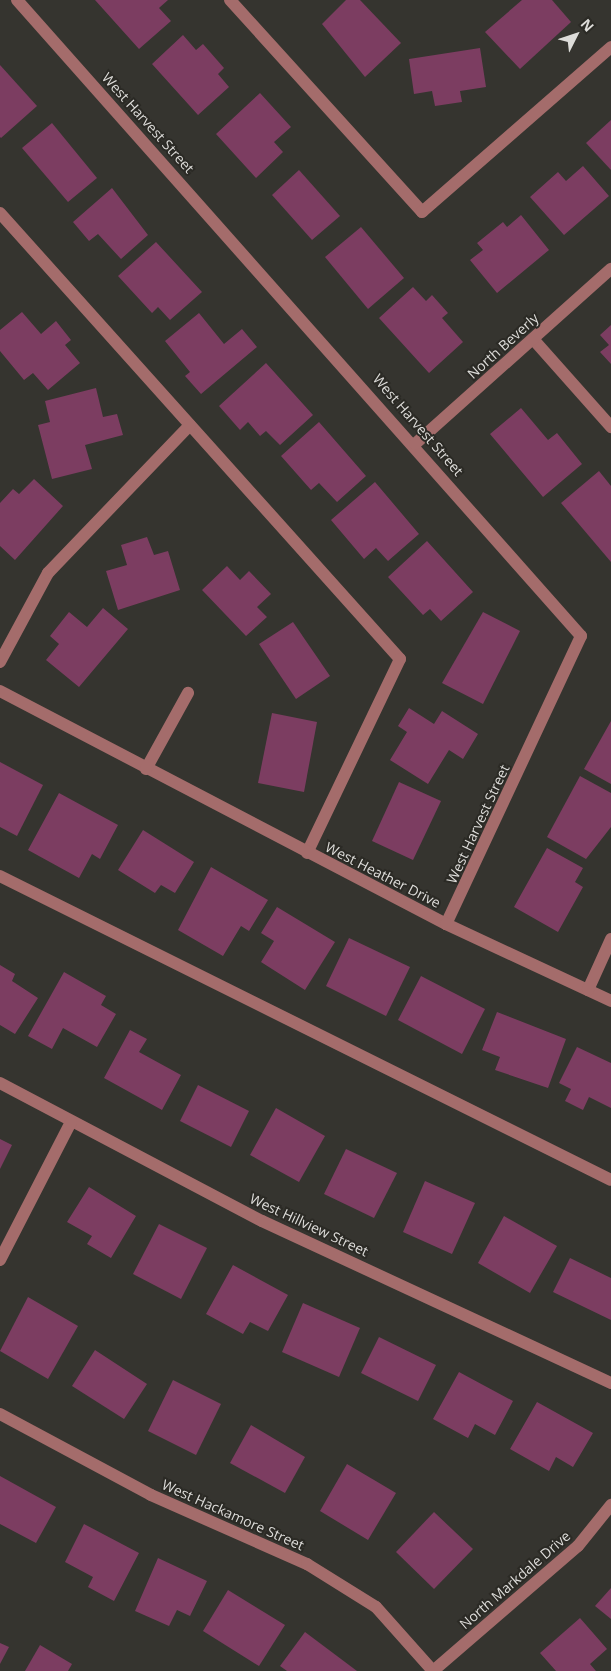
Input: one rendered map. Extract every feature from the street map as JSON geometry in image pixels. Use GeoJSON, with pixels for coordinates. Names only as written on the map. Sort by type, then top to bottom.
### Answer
{"type":"FeatureCollection","features":[{"type":"Feature","properties":{"kind":"street","name":"West Harvest Street"},"geometry":{"type":"LineString","coordinates":[[17,0],[415,444],[582,636],[446,924]]}},
{"type":"Feature","properties":{"kind":"street"},"geometry":{"type":"LineString","coordinates":[[230,0],[422,212],[611,47]]}},
{"type":"Feature","properties":{"kind":"street"},"geometry":{"type":"LineString","coordinates":[[0,212],[400,659],[308,853]]}},
{"type":"Feature","properties":{"kind":"street","name":"North Beverly"},"geometry":{"type":"LineString","coordinates":[[415,444],[611,269]]}},
{"type":"Feature","properties":{"kind":"street"},"geometry":{"type":"LineString","coordinates":[[533,339],[611,427]]}},
{"type":"Feature","properties":{"kind":"street"},"geometry":{"type":"LineString","coordinates":[[0,662],[48,573],[190,425]]}},
{"type":"Feature","properties":{"kind":"street","name":"West Heather Drive"},"geometry":{"type":"LineString","coordinates":[[0,691],[146,769],[446,924],[611,1001]]}},
{"type":"Feature","properties":{"kind":"street"},"geometry":{"type":"LineString","coordinates":[[146,769],[188,693]]}},
{"type":"Feature","properties":{"kind":"street"},"geometry":{"type":"LineString","coordinates":[[0,876],[611,1180]]}},
{"type":"Feature","properties":{"kind":"street"},"geometry":{"type":"LineString","coordinates":[[588,990],[611,939]]}},
{"type":"Feature","properties":{"kind":"street","name":"West Hillview Street"},"geometry":{"type":"LineString","coordinates":[[0,1083],[262,1221],[611,1383]]}},
{"type":"Feature","properties":{"kind":"street"},"geometry":{"type":"LineString","coordinates":[[0,1260],[71,1122]]}},
{"type":"Feature","properties":{"kind":"street","name":"West Hackamore Street"},"geometry":{"type":"LineString","coordinates":[[0,1414],[151,1495],[307,1564],[376,1607],[433,1671]]}},
{"type":"Feature","properties":{"kind":"street","name":"North Markdale Drive"},"geometry":{"type":"LineString","coordinates":[[433,1671],[578,1546],[611,1505]]}},
{"type":"Feature","properties":{"kind":"building"},"geometry":{"type":"Polygon","coordinates":[[[95,0],[168,0],[159,8],[171,21],[139,49],[95,0]]]}},
{"type":"Feature","properties":{"kind":"building"},"geometry":{"type":"Polygon","coordinates":[[[346,0],[360,0],[401,43],[365,77],[322,24],[346,0]]]}},
{"type":"Feature","properties":{"kind":"building"},"geometry":{"type":"Polygon","coordinates":[[[522,0],[552,0],[571,22],[520,69],[485,32],[522,0]]]}},
{"type":"Feature","properties":{"kind":"building"},"geometry":{"type":"Polygon","coordinates":[[[183,35],[196,50],[203,44],[224,68],[218,74],[229,87],[198,115],[152,64],[183,35]]]}},
{"type":"Feature","properties":{"kind":"building"},"geometry":{"type":"Polygon","coordinates":[[[480,48],[486,87],[460,91],[462,102],[435,106],[432,91],[414,94],[409,59],[480,48]]]}},
{"type":"Feature","properties":{"kind":"building"},"geometry":{"type":"Polygon","coordinates":[[[0,65],[37,106],[1,138],[0,137],[0,65]]]}},
{"type":"Feature","properties":{"kind":"building"},"geometry":{"type":"Polygon","coordinates":[[[260,93],[291,127],[274,142],[283,152],[256,178],[216,134],[260,93]]]}},
{"type":"Feature","properties":{"kind":"building"},"geometry":{"type":"Polygon","coordinates":[[[611,120],[611,170],[586,143],[611,120]]]}},
{"type":"Feature","properties":{"kind":"building"},"geometry":{"type":"Polygon","coordinates":[[[52,123],[97,178],[68,202],[22,148],[52,123]]]}},
{"type":"Feature","properties":{"kind":"building"},"geometry":{"type":"Polygon","coordinates":[[[583,166],[609,196],[564,235],[530,197],[558,172],[566,181],[583,166]]]}},
{"type":"Feature","properties":{"kind":"building"},"geometry":{"type":"Polygon","coordinates":[[[299,170],[340,216],[312,240],[272,195],[299,170]]]}},
{"type":"Feature","properties":{"kind":"building"},"geometry":{"type":"Polygon","coordinates":[[[112,188],[148,235],[121,259],[98,234],[89,241],[73,222],[112,188]]]}},
{"type":"Feature","properties":{"kind":"building"},"geometry":{"type":"Polygon","coordinates":[[[521,215],[549,250],[497,293],[470,260],[483,250],[477,243],[503,222],[507,227],[521,215]]]}},
{"type":"Feature","properties":{"kind":"building"},"geometry":{"type":"Polygon","coordinates":[[[361,227],[404,278],[368,309],[325,257],[361,227]]]}},
{"type":"Feature","properties":{"kind":"building"},"geometry":{"type":"Polygon","coordinates":[[[156,242],[202,292],[170,320],[158,307],[152,313],[118,276],[156,242]]]}},
{"type":"Feature","properties":{"kind":"building"},"geometry":{"type":"Polygon","coordinates":[[[413,287],[426,301],[432,295],[448,313],[442,318],[463,342],[429,373],[379,318],[413,287]]]}},
{"type":"Feature","properties":{"kind":"building"},"geometry":{"type":"Polygon","coordinates":[[[22,312],[41,334],[56,321],[71,340],[65,345],[80,363],[48,390],[33,373],[24,380],[0,351],[0,330],[22,312]]]}},
{"type":"Feature","properties":{"kind":"building"},"geometry":{"type":"Polygon","coordinates":[[[199,313],[224,344],[242,329],[257,347],[201,394],[185,376],[190,372],[165,341],[199,313]]]}},
{"type":"Feature","properties":{"kind":"building"},"geometry":{"type":"Polygon","coordinates":[[[611,325],[611,364],[600,352],[609,345],[600,335],[611,325]]]}},
{"type":"Feature","properties":{"kind":"building"},"geometry":{"type":"Polygon","coordinates":[[[266,363],[313,415],[280,445],[266,431],[260,436],[248,422],[240,430],[219,406],[266,363]]]}},
{"type":"Feature","properties":{"kind":"building"},"geometry":{"type":"Polygon","coordinates":[[[96,388],[103,417],[117,414],[123,435],[85,445],[92,469],[52,479],[38,425],[50,422],[45,401],[96,388]]]}},
{"type":"Feature","properties":{"kind":"building"},"geometry":{"type":"Polygon","coordinates":[[[521,408],[548,440],[557,433],[582,464],[543,497],[490,434],[521,408]]]}},
{"type":"Feature","properties":{"kind":"building"},"geometry":{"type":"Polygon","coordinates":[[[319,422],[366,476],[337,502],[319,483],[311,490],[281,456],[319,422]]]}},
{"type":"Feature","properties":{"kind":"building"},"geometry":{"type":"Polygon","coordinates":[[[599,471],[611,486],[611,562],[561,503],[599,471]]]}},
{"type":"Feature","properties":{"kind":"building"},"geometry":{"type":"Polygon","coordinates":[[[34,479],[63,506],[15,560],[0,546],[0,503],[13,489],[19,494],[34,479]]]}},
{"type":"Feature","properties":{"kind":"building"},"geometry":{"type":"Polygon","coordinates":[[[375,482],[419,534],[388,561],[376,548],[364,559],[331,520],[375,482]]]}},
{"type":"Feature","properties":{"kind":"building"},"geometry":{"type":"Polygon","coordinates":[[[147,537],[154,555],[168,551],[180,590],[118,610],[106,571],[127,565],[121,545],[147,537]]]}},
{"type":"Feature","properties":{"kind":"building"},"geometry":{"type":"Polygon","coordinates":[[[427,541],[473,592],[441,621],[430,609],[423,615],[388,577],[427,541]]]}},
{"type":"Feature","properties":{"kind":"building"},"geometry":{"type":"Polygon","coordinates":[[[227,566],[240,580],[249,571],[271,594],[257,607],[267,617],[246,636],[202,590],[227,566]]]}},
{"type":"Feature","properties":{"kind":"building"},"geometry":{"type":"Polygon","coordinates":[[[103,608],[128,629],[79,687],[46,660],[59,644],[50,636],[69,612],[87,627],[103,608]]]}},
{"type":"Feature","properties":{"kind":"building"},"geometry":{"type":"Polygon","coordinates":[[[483,612],[520,631],[483,704],[442,683],[483,612]]]}},
{"type":"Feature","properties":{"kind":"building"},"geometry":{"type":"Polygon","coordinates":[[[293,622],[330,676],[296,699],[259,644],[293,622]]]}},
{"type":"Feature","properties":{"kind":"building"},"geometry":{"type":"Polygon","coordinates":[[[409,708],[434,724],[442,711],[478,734],[463,759],[449,750],[428,784],[390,760],[407,732],[398,726],[409,708]]]}},
{"type":"Feature","properties":{"kind":"building"},"geometry":{"type":"Polygon","coordinates":[[[272,713],[317,722],[304,792],[258,783],[272,713]]]}},
{"type":"Feature","properties":{"kind":"building"},"geometry":{"type":"Polygon","coordinates":[[[611,721],[611,784],[584,769],[611,721]]]}},
{"type":"Feature","properties":{"kind":"building"},"geometry":{"type":"Polygon","coordinates":[[[0,762],[43,785],[17,836],[0,827],[0,762]]]}},
{"type":"Feature","properties":{"kind":"building"},"geometry":{"type":"Polygon","coordinates":[[[580,776],[611,793],[611,827],[586,859],[547,837],[580,776]]]}},
{"type":"Feature","properties":{"kind":"building"},"geometry":{"type":"Polygon","coordinates":[[[399,782],[441,801],[413,860],[372,841],[399,782]]]}},
{"type":"Feature","properties":{"kind":"building"},"geometry":{"type":"Polygon","coordinates":[[[59,793],[118,825],[100,859],[92,854],[79,878],[28,850],[59,793]]]}},
{"type":"Feature","properties":{"kind":"building"},"geometry":{"type":"Polygon","coordinates":[[[143,830],[194,862],[175,893],[161,885],[155,893],[118,870],[143,830]]]}},
{"type":"Feature","properties":{"kind":"building"},"geometry":{"type":"Polygon","coordinates":[[[547,848],[583,868],[575,882],[583,887],[558,932],[514,907],[547,848]]]}},
{"type":"Feature","properties":{"kind":"building"},"geometry":{"type":"Polygon","coordinates":[[[211,867],[268,900],[249,931],[241,926],[223,956],[178,930],[211,867]]]}},
{"type":"Feature","properties":{"kind":"building"},"geometry":{"type":"Polygon","coordinates":[[[277,907],[335,942],[305,990],[261,962],[274,941],[261,933],[277,907]]]}},
{"type":"Feature","properties":{"kind":"building"},"geometry":{"type":"Polygon","coordinates":[[[349,938],[410,967],[386,1016],[326,986],[349,938]]]}},
{"type":"Feature","properties":{"kind":"building"},"geometry":{"type":"Polygon","coordinates":[[[0,965],[15,974],[12,981],[38,998],[15,1034],[0,1025],[0,965]]]}},
{"type":"Feature","properties":{"kind":"building"},"geometry":{"type":"Polygon","coordinates":[[[64,972],[106,996],[101,1005],[116,1014],[97,1047],[63,1028],[52,1049],[28,1036],[64,972]]]}},
{"type":"Feature","properties":{"kind":"building"},"geometry":{"type":"Polygon","coordinates":[[[421,976],[485,1009],[462,1054],[398,1020],[421,976]]]}},
{"type":"Feature","properties":{"kind":"building"},"geometry":{"type":"Polygon","coordinates":[[[497,1012],[566,1039],[548,1088],[495,1070],[500,1057],[482,1050],[497,1012]]]}},
{"type":"Feature","properties":{"kind":"building"},"geometry":{"type":"Polygon","coordinates":[[[130,1030],[147,1039],[139,1052],[181,1075],[162,1110],[104,1078],[130,1030]]]}},
{"type":"Feature","properties":{"kind":"building"},"geometry":{"type":"Polygon","coordinates":[[[577,1047],[611,1063],[611,1108],[589,1097],[583,1110],[565,1101],[571,1089],[559,1083],[577,1047]]]}},
{"type":"Feature","properties":{"kind":"building"},"geometry":{"type":"Polygon","coordinates":[[[198,1085],[249,1111],[231,1147],[180,1121],[198,1085]]]}},
{"type":"Feature","properties":{"kind":"building"},"geometry":{"type":"Polygon","coordinates":[[[276,1108],[325,1136],[299,1182],[250,1155],[276,1108]]]}},
{"type":"Feature","properties":{"kind":"building"},"geometry":{"type":"Polygon","coordinates":[[[0,1139],[12,1145],[0,1169],[0,1139]]]}},
{"type":"Feature","properties":{"kind":"building"},"geometry":{"type":"Polygon","coordinates":[[[346,1149],[397,1173],[374,1218],[324,1194],[346,1149]]]}},
{"type":"Feature","properties":{"kind":"building"},"geometry":{"type":"Polygon","coordinates":[[[425,1181],[475,1203],[452,1254],[403,1232],[425,1181]]]}},
{"type":"Feature","properties":{"kind":"building"},"geometry":{"type":"Polygon","coordinates":[[[89,1187],[136,1216],[111,1258],[87,1244],[92,1236],[67,1222],[89,1187]]]}},
{"type":"Feature","properties":{"kind":"building"},"geometry":{"type":"Polygon","coordinates":[[[504,1216],[557,1246],[530,1293],[478,1263],[504,1216]]]}},
{"type":"Feature","properties":{"kind":"building"},"geometry":{"type":"Polygon","coordinates":[[[159,1224],[207,1248],[181,1299],[133,1274],[159,1224]]]}},
{"type":"Feature","properties":{"kind":"building"},"geometry":{"type":"Polygon","coordinates":[[[570,1258],[611,1278],[611,1320],[553,1292],[570,1258]]]}},
{"type":"Feature","properties":{"kind":"building"},"geometry":{"type":"Polygon","coordinates":[[[233,1265],[288,1295],[268,1331],[250,1322],[243,1334],[206,1314],[233,1265]]]}},
{"type":"Feature","properties":{"kind":"building"},"geometry":{"type":"Polygon","coordinates":[[[28,1297],[78,1326],[48,1379],[0,1351],[28,1297]]]}},
{"type":"Feature","properties":{"kind":"building"},"geometry":{"type":"Polygon","coordinates":[[[303,1303],[360,1328],[339,1377],[282,1352],[303,1303]]]}},
{"type":"Feature","properties":{"kind":"building"},"geometry":{"type":"Polygon","coordinates":[[[379,1337],[436,1365],[418,1401],[361,1373],[379,1337]]]}},
{"type":"Feature","properties":{"kind":"building"},"geometry":{"type":"Polygon","coordinates":[[[95,1350],[147,1384],[124,1419],[72,1386],[95,1350]]]}},
{"type":"Feature","properties":{"kind":"building"},"geometry":{"type":"Polygon","coordinates":[[[459,1372],[513,1401],[495,1435],[475,1424],[468,1438],[433,1419],[459,1372]]]}},
{"type":"Feature","properties":{"kind":"building"},"geometry":{"type":"Polygon","coordinates":[[[173,1380],[221,1404],[196,1455],[148,1431],[173,1380]]]}},
{"type":"Feature","properties":{"kind":"building"},"geometry":{"type":"Polygon","coordinates":[[[537,1402],[593,1433],[573,1467],[556,1457],[549,1471],[510,1449],[537,1402]]]}},
{"type":"Feature","properties":{"kind":"building"},"geometry":{"type":"Polygon","coordinates":[[[251,1425],[305,1457],[285,1493],[230,1463],[251,1425]]]}},
{"type":"Feature","properties":{"kind":"building"},"geometry":{"type":"Polygon","coordinates":[[[347,1464],[396,1493],[368,1540],[320,1511],[347,1464]]]}},
{"type":"Feature","properties":{"kind":"building"},"geometry":{"type":"Polygon","coordinates":[[[0,1476],[56,1507],[36,1543],[0,1524],[0,1476]]]}},
{"type":"Feature","properties":{"kind":"building"},"geometry":{"type":"Polygon","coordinates":[[[434,1512],[473,1549],[434,1589],[396,1552],[434,1512]]]}},
{"type":"Feature","properties":{"kind":"building"},"geometry":{"type":"Polygon","coordinates":[[[84,1524],[139,1553],[114,1601],[88,1587],[93,1577],[65,1562],[84,1524]]]}},
{"type":"Feature","properties":{"kind":"building"},"geometry":{"type":"Polygon","coordinates":[[[158,1558],[207,1581],[190,1616],[177,1610],[169,1626],[135,1611],[158,1558]]]}},
{"type":"Feature","properties":{"kind":"building"},"geometry":{"type":"Polygon","coordinates":[[[611,1588],[611,1619],[595,1606],[611,1588]]]}},
{"type":"Feature","properties":{"kind":"building"},"geometry":{"type":"Polygon","coordinates":[[[228,1590],[285,1625],[259,1666],[203,1631],[228,1590]]]}},
{"type":"Feature","properties":{"kind":"building"},"geometry":{"type":"Polygon","coordinates":[[[580,1618],[607,1649],[590,1664],[596,1671],[556,1671],[540,1653],[580,1618]]]}},
{"type":"Feature","properties":{"kind":"building"},"geometry":{"type":"Polygon","coordinates":[[[305,1632],[357,1671],[287,1671],[280,1666],[305,1632]]]}},
{"type":"Feature","properties":{"kind":"building"},"geometry":{"type":"Polygon","coordinates":[[[0,1643],[9,1647],[0,1664],[0,1643]]]}},
{"type":"Feature","properties":{"kind":"building"},"geometry":{"type":"Polygon","coordinates":[[[40,1645],[72,1664],[68,1671],[25,1671],[40,1645]]]}}]}
